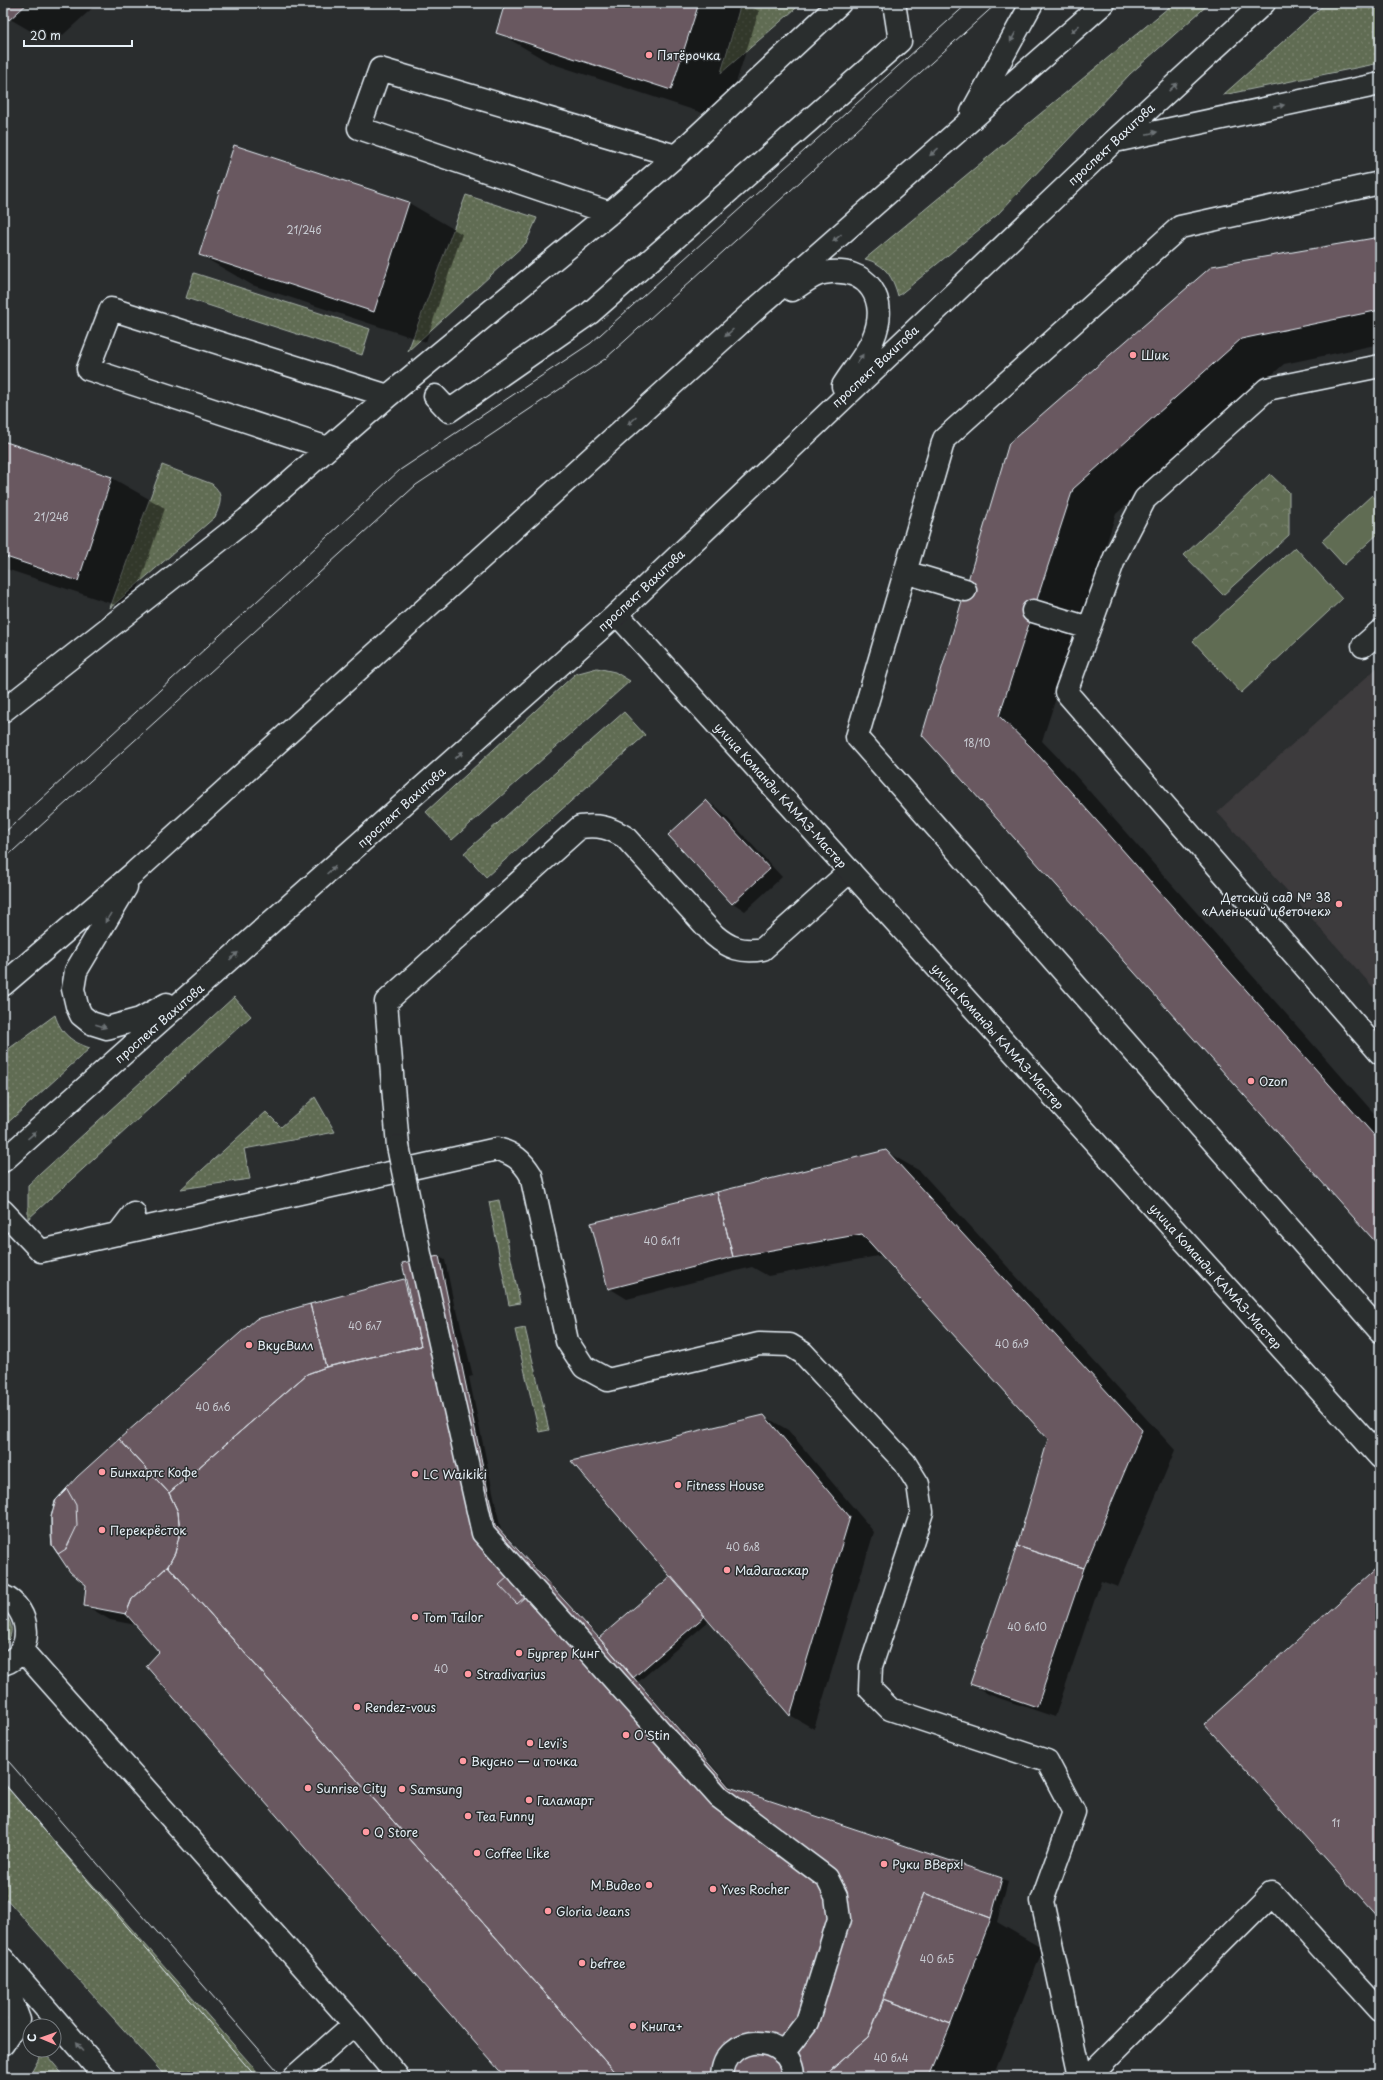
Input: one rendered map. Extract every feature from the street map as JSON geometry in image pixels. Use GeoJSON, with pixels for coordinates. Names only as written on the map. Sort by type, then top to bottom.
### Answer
{"type":"FeatureCollection","features":[{"type":"Feature","properties":{"kind":"main road"},"geometry":{"type":"LineString","coordinates":[[3,711],[247,519],[388,396],[610,213],[676,156],[840,3]]}},
{"type":"Feature","properties":{"kind":"main road"},"geometry":{"type":"LineString","coordinates":[[435,396],[449,411],[590,313],[900,41],[894,3]]}},
{"type":"Feature","properties":{"kind":"main road"},"geometry":{"type":"LineString","coordinates":[[964,127],[1032,3]]}},
{"type":"Feature","properties":{"kind":"main road"},"geometry":{"type":"LineString","coordinates":[[3,985],[135,872],[749,315],[1104,3]]}},
{"type":"Feature","properties":{"kind":"main road","name":"проспект Вахитова"},"geometry":{"type":"LineString","coordinates":[[3,1161],[617,614],[824,415],[1114,141],[1264,3]]}},
{"type":"Feature","properties":{"kind":"main road"},"geometry":{"type":"LineString","coordinates":[[610,213],[360,128],[380,69],[676,156]]}},
{"type":"Feature","properties":{"kind":"main road"},"geometry":{"type":"LineString","coordinates":[[1114,141],[1380,84]]}},
{"type":"Feature","properties":{"kind":"main road"},"geometry":{"type":"LineString","coordinates":[[1380,182],[1180,226],[944,439],[857,737],[1380,1331]]}},
{"type":"Feature","properties":{"kind":"main road"},"geometry":{"type":"LineString","coordinates":[[749,315],[823,273],[850,273],[871,286],[880,309],[873,340],[824,415]]}},
{"type":"Feature","properties":{"kind":"main road"},"geometry":{"type":"LineString","coordinates":[[328,448],[88,369],[112,309],[388,396]]}},
{"type":"Feature","properties":{"kind":"main road"},"geometry":{"type":"LineString","coordinates":[[1380,366],[1267,389],[1145,499],[1115,557],[1066,692],[1380,1053]]}},
{"type":"Feature","properties":{"kind":"main road"},"geometry":{"type":"LineString","coordinates":[[905,572],[965,590]]}},
{"type":"Feature","properties":{"kind":"main road"},"geometry":{"type":"LineString","coordinates":[[1033,610],[1089,628]]}},
{"type":"Feature","properties":{"kind":"main road","name":"улица Команды КАМАЗ-Мастер"},"geometry":{"type":"LineString","coordinates":[[617,614],[1380,1457]]}},
{"type":"Feature","properties":{"kind":"main road"},"geometry":{"type":"LineString","coordinates":[[1363,646],[1380,631]]}},
{"type":"Feature","properties":{"kind":"main road"},"geometry":{"type":"LineString","coordinates":[[783,2053],[807,2022],[839,1919],[836,1896],[827,1878],[719,1797],[483,1533],[421,1259],[398,1146],[386,1002],[580,827],[597,825],[612,829],[625,837],[714,935],[725,945],[737,950],[750,952],[763,949],[850,871]]}},
{"type":"Feature","properties":{"kind":"main road"},"geometry":{"type":"LineString","coordinates":[[135,872],[76,971],[73,989],[81,1015],[91,1023],[107,1028],[120,1026],[140,1019],[212,976]]}},
{"type":"Feature","properties":{"kind":"main road"},"geometry":{"type":"LineString","coordinates":[[3,1211],[41,1251],[497,1148],[509,1152],[517,1157],[525,1165],[531,1175],[567,1341],[584,1367],[608,1380],[759,1344],[790,1346],[803,1353],[905,1463],[918,1484],[922,1512],[871,1666],[870,1689],[890,1709],[1047,1761],[1074,1812],[1042,1901],[1080,2077]]}},
{"type":"Feature","properties":{"kind":"main road"},"geometry":{"type":"LineString","coordinates":[[118,1234],[134,1212]]}},
{"type":"Feature","properties":{"kind":"main road"},"geometry":{"type":"LineString","coordinates":[[3,1596],[14,1602],[21,1611],[26,1622],[27,1634],[21,1649],[16,1656],[3,1664]]}},
{"type":"Feature","properties":{"kind":"main road"},"geometry":{"type":"LineString","coordinates":[[21,1649],[354,2024],[398,2077]]}},
{"type":"Feature","properties":{"kind":"main road"},"geometry":{"type":"LineString","coordinates":[[1088,2077],[1272,1893],[1380,2011]]}},
{"type":"Feature","properties":{"kind":"main road"},"geometry":{"type":"LineString","coordinates":[[3,1959],[105,2077]]}},
{"type":"Feature","properties":{"kind":"main road"},"geometry":{"type":"LineString","coordinates":[[3,1978],[18,2020],[3,2044]]}},
{"type":"Feature","properties":{"kind":"main road"},"geometry":{"type":"LineString","coordinates":[[294,2077],[354,2024]]}},
{"type":"Feature","properties":{"kind":"main road"},"geometry":{"type":"LineString","coordinates":[[722,2077],[725,2064],[731,2054],[740,2046],[763,2042],[774,2046],[783,2053],[790,2063],[793,2077]]}},
{"type":"Feature","properties":{"kind":"shaded area","name":"Детский сад № 38 «Аленький цветочек»"},"geometry":{"type":"Polygon","coordinates":[[[1380,665],[1380,995],[1217,812],[1380,665]]]}},
{"type":"Feature","properties":{"kind":"green space"},"geometry":{"type":"Polygon","coordinates":[[[741,3],[802,3],[721,73],[741,3]]]}},
{"type":"Feature","properties":{"kind":"green space"},"geometry":{"type":"Polygon","coordinates":[[[1174,3],[1210,3],[1130,74],[997,215],[898,296],[894,283],[887,272],[878,264],[865,259],[1174,3]]]}},
{"type":"Feature","properties":{"kind":"green space"},"geometry":{"type":"Polygon","coordinates":[[[1326,3],[1380,3],[1380,63],[1223,95],[1326,3]]]}},
{"type":"Feature","properties":{"kind":"green space"},"geometry":{"type":"Polygon","coordinates":[[[466,195],[537,218],[526,243],[408,351],[466,195]]]}},
{"type":"Feature","properties":{"kind":"green space"},"geometry":{"type":"Polygon","coordinates":[[[194,273],[370,329],[362,355],[186,298],[194,273]]]}},
{"type":"Feature","properties":{"kind":"green space"},"geometry":{"type":"Polygon","coordinates":[[[162,465],[212,484],[220,495],[220,503],[217,512],[215,517],[110,608],[162,465]]]}},
{"type":"Feature","properties":{"kind":"green space"},"geometry":{"type":"Polygon","coordinates":[[[1270,474],[1289,492],[1289,535],[1223,595],[1184,555],[1270,474]]]}},
{"type":"Feature","properties":{"kind":"green space"},"geometry":{"type":"Polygon","coordinates":[[[1372,495],[1380,504],[1380,532],[1344,565],[1322,541],[1372,495]]]}},
{"type":"Feature","properties":{"kind":"green space"},"geometry":{"type":"Polygon","coordinates":[[[1295,547],[1342,599],[1241,693],[1193,641],[1295,547]]]}},
{"type":"Feature","properties":{"kind":"green space"},"geometry":{"type":"Polygon","coordinates":[[[597,668],[615,672],[630,681],[452,840],[426,812],[575,674],[597,668]]]}},
{"type":"Feature","properties":{"kind":"green space"},"geometry":{"type":"Polygon","coordinates":[[[624,712],[645,735],[486,877],[464,853],[624,712]]]}},
{"type":"Feature","properties":{"kind":"green space"},"geometry":{"type":"Polygon","coordinates":[[[234,997],[251,1016],[28,1219],[28,1185],[234,997]]]}},
{"type":"Feature","properties":{"kind":"green space"},"geometry":{"type":"Polygon","coordinates":[[[55,1015],[60,1027],[68,1036],[78,1043],[90,1048],[3,1127],[3,1053],[55,1015]]]}},
{"type":"Feature","properties":{"kind":"green space"},"geometry":{"type":"Polygon","coordinates":[[[315,1097],[335,1132],[244,1149],[250,1179],[181,1189],[266,1112],[281,1127],[315,1097]]]}},
{"type":"Feature","properties":{"kind":"green space"},"geometry":{"type":"Polygon","coordinates":[[[499,1200],[520,1303],[509,1305],[489,1202],[499,1200]]]}},
{"type":"Feature","properties":{"kind":"green space"},"geometry":{"type":"Polygon","coordinates":[[[525,1328],[549,1430],[539,1432],[515,1330],[525,1328]]]}},
{"type":"Feature","properties":{"kind":"green space"},"geometry":{"type":"Polygon","coordinates":[[[3,1613],[11,1625],[11,1634],[3,1646],[3,1613]]]}},
{"type":"Feature","properties":{"kind":"green space"},"geometry":{"type":"Polygon","coordinates":[[[3,1783],[262,2077],[166,2077],[3,1895],[3,1783]]]}},
{"type":"Feature","properties":{"kind":"green space"},"geometry":{"type":"Polygon","coordinates":[[[39,2058],[49,2058],[65,2077],[29,2077],[39,2058]]]}},
{"type":"Feature","properties":{"kind":"building"},"geometry":{"type":"Polygon","coordinates":[[[3,3],[28,3],[9,20],[3,13],[3,3]]]}},
{"type":"Feature","properties":{"kind":"building"},"geometry":{"type":"Polygon","coordinates":[[[505,3],[699,3],[671,90],[496,33],[505,3]]]}},
{"type":"Feature","properties":{"kind":"building"},"geometry":{"type":"Polygon","coordinates":[[[234,145],[409,202],[374,312],[199,255],[234,145]]]}},
{"type":"Feature","properties":{"kind":"building"},"geometry":{"type":"Polygon","coordinates":[[[1380,237],[1380,310],[1241,339],[1073,489],[999,716],[1032,748],[1380,1142],[1380,1247],[922,735],[1009,443],[1212,266],[1380,237]]]}},
{"type":"Feature","properties":{"kind":"building"},"geometry":{"type":"Polygon","coordinates":[[[3,441],[112,477],[78,581],[3,556],[3,441]]]}},
{"type":"Feature","properties":{"kind":"building"},"geometry":{"type":"Polygon","coordinates":[[[706,800],[770,869],[732,904],[668,835],[706,800]]]}},
{"type":"Feature","properties":{"kind":"building"},"geometry":{"type":"Polygon","coordinates":[[[886,1150],[1142,1430],[1084,1568],[1017,1546],[1048,1439],[862,1234],[733,1257],[717,1192],[886,1150]]]}},
{"type":"Feature","properties":{"kind":"building"},"geometry":{"type":"Polygon","coordinates":[[[717,1192],[733,1257],[608,1289],[591,1223],[717,1192]]]}},
{"type":"Feature","properties":{"kind":"building"},"geometry":{"type":"Polygon","coordinates":[[[439,1256],[495,1525],[599,1638],[729,1787],[1002,1878],[991,1918],[924,1893],[868,2038],[823,2077],[619,2077],[168,1566],[175,1553],[180,1532],[178,1512],[169,1493],[307,1374],[326,1367],[421,1346],[402,1263],[439,1256]]]}},
{"type":"Feature","properties":{"kind":"building"},"geometry":{"type":"Polygon","coordinates":[[[404,1279],[421,1346],[326,1367],[310,1304],[404,1279]]]}},
{"type":"Feature","properties":{"kind":"building"},"geometry":{"type":"Polygon","coordinates":[[[310,1304],[326,1367],[307,1374],[169,1493],[119,1439],[256,1319],[310,1304]]]}},
{"type":"Feature","properties":{"kind":"building"},"geometry":{"type":"Polygon","coordinates":[[[764,1415],[850,1517],[790,1716],[571,1461],[764,1415]]]}},
{"type":"Feature","properties":{"kind":"building"},"geometry":{"type":"Polygon","coordinates":[[[119,1439],[169,1493],[178,1512],[180,1532],[175,1553],[168,1566],[132,1599],[126,1614],[84,1606],[86,1585],[70,1572],[52,1545],[51,1535],[51,1517],[56,1500],[77,1477],[119,1439]]]}},
{"type":"Feature","properties":{"kind":"building"},"geometry":{"type":"Polygon","coordinates":[[[67,1489],[76,1505],[77,1526],[66,1549],[58,1554],[52,1545],[51,1517],[55,1501],[67,1489]]]}},
{"type":"Feature","properties":{"kind":"building"},"geometry":{"type":"Polygon","coordinates":[[[1017,1546],[1084,1568],[1037,1707],[970,1684],[1017,1546]]]}},
{"type":"Feature","properties":{"kind":"building","name":"Sunrise City"},"geometry":{"type":"Polygon","coordinates":[[[168,1566],[619,2077],[505,2077],[146,1666],[159,1652],[126,1614],[132,1599],[168,1566]]]}},
{"type":"Feature","properties":{"kind":"building"},"geometry":{"type":"Polygon","coordinates":[[[1379,1566],[1380,1568],[1380,1920],[1204,1724],[1379,1566]]]}},
{"type":"Feature","properties":{"kind":"building"},"geometry":{"type":"Polygon","coordinates":[[[509,1576],[526,1596],[517,1604],[499,1585],[509,1576]]]}},
{"type":"Feature","properties":{"kind":"building"},"geometry":{"type":"Polygon","coordinates":[[[671,1576],[705,1616],[633,1678],[599,1638],[671,1576]]]}},
{"type":"Feature","properties":{"kind":"building"},"geometry":{"type":"Polygon","coordinates":[[[924,1893],[991,1918],[951,2024],[884,1999],[924,1893]]]}},
{"type":"Feature","properties":{"kind":"building"},"geometry":{"type":"Polygon","coordinates":[[[884,1999],[951,2024],[929,2077],[823,2077],[868,2038],[884,1999]]]}},
{"type":"Feature","properties":{"kind":"tram line"},"geometry":{"type":"LineString","coordinates":[[3,834],[400,470],[591,343],[968,3]]}},
{"type":"Feature","properties":{"kind":"tram line"},"geometry":{"type":"LineString","coordinates":[[3,860],[416,485],[605,359],[997,3]]}},
{"type":"Feature","properties":{"kind":"tram line"},"geometry":{"type":"LineString","coordinates":[[3,1755],[283,2077]]}},
{"type":"Feature","properties":{"kind":"tram line"},"geometry":{"type":"LineString","coordinates":[[3,1782],[256,2077]]}},
{"type":"Feature","properties":{"kind":"place","name":"Пятёрочка"},"geometry":{"type":"Point","coordinates":[649,55]}},
{"type":"Feature","properties":{"kind":"place","name":"Шик"},"geometry":{"type":"Point","coordinates":[1133,355]}},
{"type":"Feature","properties":{"kind":"place","name":"Детский сад № 38 «Аленький цветочек»"},"geometry":{"type":"Point","coordinates":[1339,904]}},
{"type":"Feature","properties":{"kind":"place","name":"Ozon"},"geometry":{"type":"Point","coordinates":[1251,1081]}},
{"type":"Feature","properties":{"kind":"place","name":"ВкусВилл"},"geometry":{"type":"Point","coordinates":[249,1345]}},
{"type":"Feature","properties":{"kind":"place","name":"Бинхартс Кофе"},"geometry":{"type":"Point","coordinates":[102,1472]}},
{"type":"Feature","properties":{"kind":"place","name":"LC Waikiki"},"geometry":{"type":"Point","coordinates":[415,1474]}},
{"type":"Feature","properties":{"kind":"place","name":"Fitness House"},"geometry":{"type":"Point","coordinates":[678,1485]}},
{"type":"Feature","properties":{"kind":"place","name":"Перекрёсток"},"geometry":{"type":"Point","coordinates":[102,1530]}},
{"type":"Feature","properties":{"kind":"place","name":"Мадагаскар"},"geometry":{"type":"Point","coordinates":[727,1570]}},
{"type":"Feature","properties":{"kind":"place","name":"Tom Tailor"},"geometry":{"type":"Point","coordinates":[415,1617]}},
{"type":"Feature","properties":{"kind":"place","name":"Бургер Кинг"},"geometry":{"type":"Point","coordinates":[519,1653]}},
{"type":"Feature","properties":{"kind":"place","name":"Stradivarius"},"geometry":{"type":"Point","coordinates":[468,1674]}},
{"type":"Feature","properties":{"kind":"place","name":"Rendez-vous"},"geometry":{"type":"Point","coordinates":[357,1707]}},
{"type":"Feature","properties":{"kind":"place","name":"O'Stin"},"geometry":{"type":"Point","coordinates":[626,1735]}},
{"type":"Feature","properties":{"kind":"place","name":"Levi's"},"geometry":{"type":"Point","coordinates":[530,1743]}},
{"type":"Feature","properties":{"kind":"place","name":"Вкусно — и точка"},"geometry":{"type":"Point","coordinates":[463,1761]}},
{"type":"Feature","properties":{"kind":"place","name":"Sunrise City"},"geometry":{"type":"Point","coordinates":[308,1788]}},
{"type":"Feature","properties":{"kind":"place","name":"Samsung"},"geometry":{"type":"Point","coordinates":[402,1789]}},
{"type":"Feature","properties":{"kind":"place","name":"Галамарт"},"geometry":{"type":"Point","coordinates":[529,1800]}},
{"type":"Feature","properties":{"kind":"place","name":"Tea Funny"},"geometry":{"type":"Point","coordinates":[468,1816]}},
{"type":"Feature","properties":{"kind":"place","name":"Q Store"},"geometry":{"type":"Point","coordinates":[366,1832]}},
{"type":"Feature","properties":{"kind":"place","name":"Coffee Like"},"geometry":{"type":"Point","coordinates":[477,1853]}},
{"type":"Feature","properties":{"kind":"place","name":"Руки ВВерх!"},"geometry":{"type":"Point","coordinates":[884,1864]}},
{"type":"Feature","properties":{"kind":"place","name":"М.Видео"},"geometry":{"type":"Point","coordinates":[649,1885]}},
{"type":"Feature","properties":{"kind":"place","name":"Yves Rocher"},"geometry":{"type":"Point","coordinates":[713,1889]}},
{"type":"Feature","properties":{"kind":"place","name":"Gloria Jeans"},"geometry":{"type":"Point","coordinates":[548,1911]}},
{"type":"Feature","properties":{"kind":"place","name":"befree"},"geometry":{"type":"Point","coordinates":[582,1963]}},
{"type":"Feature","properties":{"kind":"place","name":"Книга+"},"geometry":{"type":"Point","coordinates":[633,2026]}}]}
